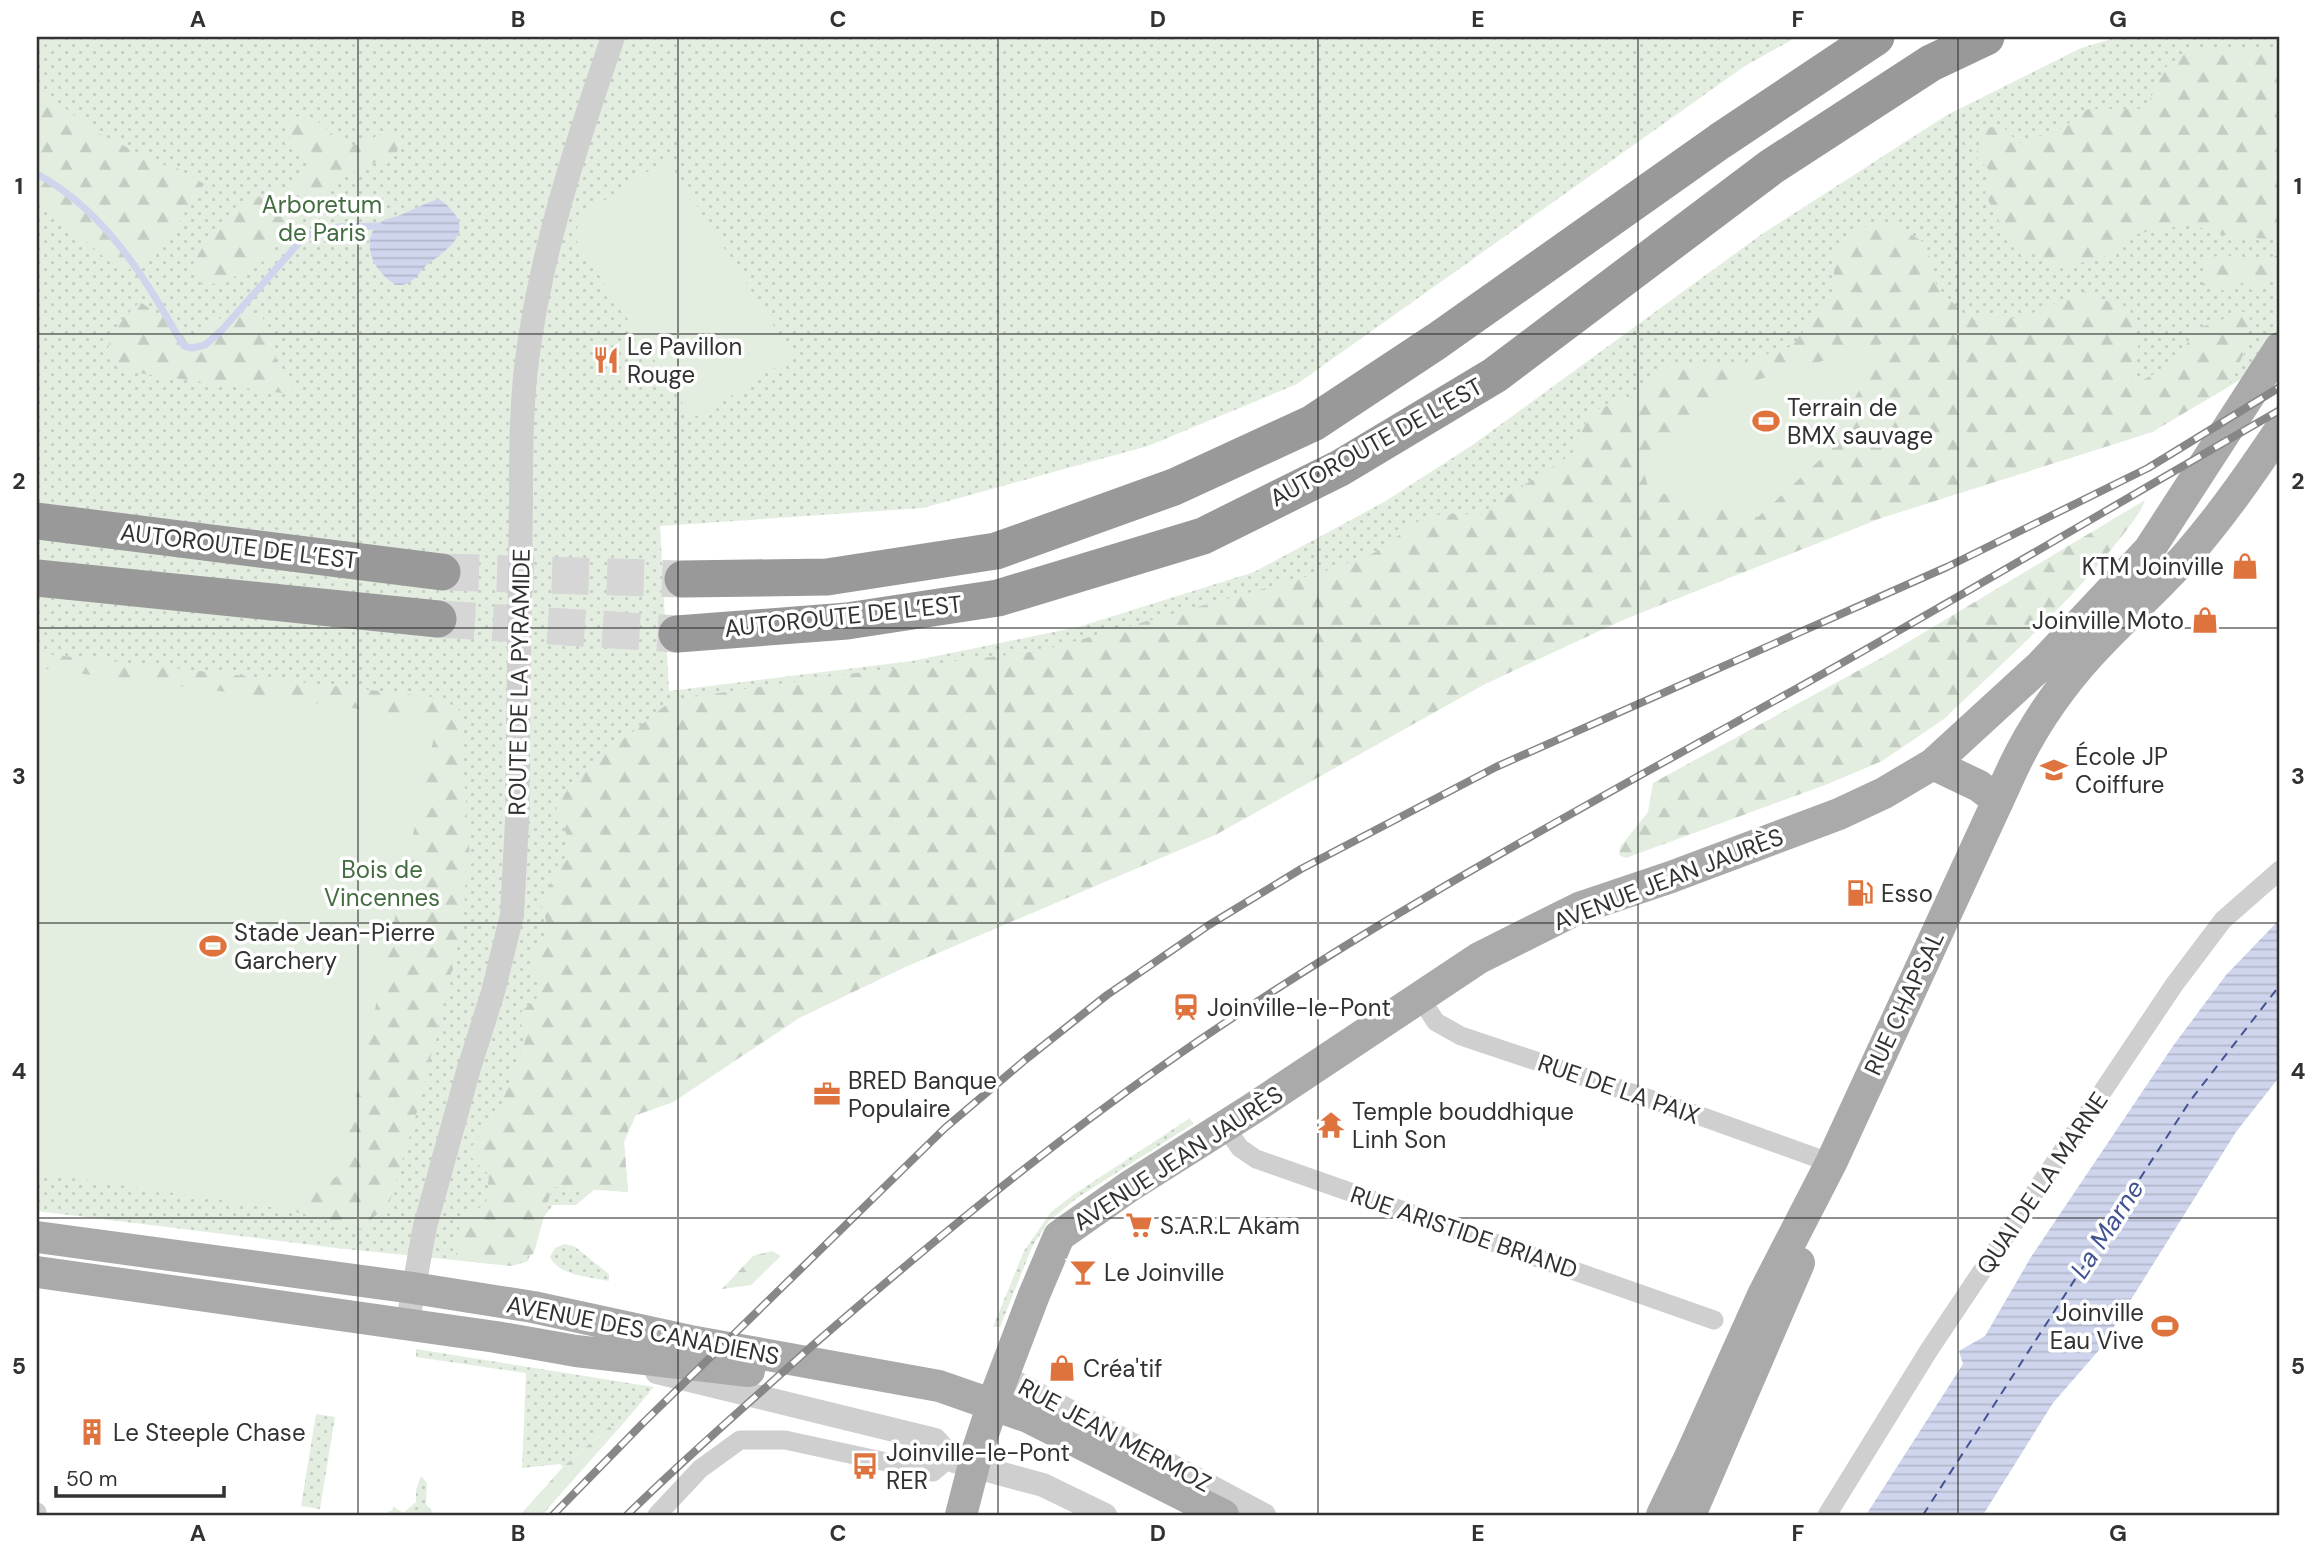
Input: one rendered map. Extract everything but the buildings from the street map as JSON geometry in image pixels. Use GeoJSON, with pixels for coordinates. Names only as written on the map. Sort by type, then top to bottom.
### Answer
{"type":"FeatureCollection","features":[{"type":"Feature","properties":{"kind":"highway","name":"AUTOROUTE DE L’EST"},"geometry":{"type":"LineString","coordinates":[[683,579],[827,576],[996,551],[1174,487],[1313,423],[1437,341],[1720,141],[1876,37]]}},
{"type":"Feature","properties":{"kind":"highway","name":"AUTOROUTE DE L’EST"},"geometry":{"type":"LineString","coordinates":[[677,634],[847,621],[998,598],[1203,536],[1340,468],[1495,375],[1771,167],[1931,63],[1986,37]]}},
{"type":"Feature","properties":{"kind":"highway","name":"AUTOROUTE DE L’EST"},"geometry":{"type":"LineString","coordinates":[[37,521],[442,572]]}},
{"type":"Feature","properties":{"kind":"highway","name":"AUTOROUTE DE L’EST"},"geometry":{"type":"LineString","coordinates":[[37,578],[438,619]]}},
{"type":"Feature","properties":{"kind":"main road","name":"AVENUE JEAN JAURÈS"},"geometry":{"type":"LineString","coordinates":[[961,1515],[968,1459],[1059,1236],[1130,1186],[1225,1127],[1479,958],[1579,908],[1671,877],[1839,814],[1884,793],[1933,764],[2041,665],[2149,550],[2280,348]]}},
{"type":"Feature","properties":{"kind":"main road","name":"RUE CHAPSAL"},"geometry":{"type":"LineString","coordinates":[[1662,1515],[1763,1295],[1825,1175],[2022,749],[2050,704],[2092,652],[2188,555],[2241,489],[2280,430]]}},
{"type":"Feature","properties":{"kind":"main road"},"geometry":{"type":"LineString","coordinates":[[1933,764],[1979,786],[1998,801]]}},
{"type":"Feature","properties":{"kind":"main road"},"geometry":{"type":"LineString","coordinates":[[1689,1515],[1789,1289],[1825,1175]]}},
{"type":"Feature","properties":{"kind":"main road","name":"AVENUE DES CANADIENS"},"geometry":{"type":"LineString","coordinates":[[37,1237],[533,1307],[690,1341],[939,1386],[1028,1417],[1223,1515]]}},
{"type":"Feature","properties":{"kind":"main road","name":"AVENUE DES CANADIENS"},"geometry":{"type":"LineString","coordinates":[[37,1272],[496,1337],[576,1351],[792,1377],[935,1407],[1012,1431],[1178,1515]]}},
{"type":"Feature","properties":{"kind":"street","name":"ROUTE DE LA PYRAMIDE"},"geometry":{"type":"LineString","coordinates":[[407,1326],[425,1226],[468,1068],[493,992],[512,915],[517,821],[520,445],[527,360],[541,279],[554,229],[577,143],[613,37]]}},
{"type":"Feature","properties":{"kind":"street","name":"QUAI DE LA MARNE"},"geometry":{"type":"LineString","coordinates":[[1827,1515],[1929,1350],[2174,985],[2222,920],[2280,870]]}},
{"type":"Feature","properties":{"kind":"street","name":"RUE DE LA PAIX"},"geometry":{"type":"LineString","coordinates":[[1420,998],[1436,1021],[1461,1036],[1692,1113],[1825,1175]]}},
{"type":"Feature","properties":{"kind":"street","name":"RUE ARISTIDE BRIAND"},"geometry":{"type":"LineString","coordinates":[[1225,1127],[1240,1148],[1256,1159],[1714,1320]]}},
{"type":"Feature","properties":{"kind":"street"},"geometry":{"type":"LineString","coordinates":[[576,1351],[935,1440],[968,1459],[1043,1485],[1105,1515]]}},
{"type":"Feature","properties":{"kind":"street","name":"RUE JEAN MERMOZ"},"geometry":{"type":"LineString","coordinates":[[1000,1384],[1264,1515]]}},
{"type":"Feature","properties":{"kind":"street"},"geometry":{"type":"LineString","coordinates":[[657,1515],[700,1469],[740,1440],[785,1440],[933,1472],[946,1461],[968,1459]]}},
{"type":"Feature","properties":{"kind":"green space","name":"Bois de Vincennes"},"geometry":{"type":"Polygon","coordinates":[[[37,37],[1797,37],[1745,66],[1297,384],[1148,446],[923,508],[660,526],[669,691],[912,661],[1078,627],[1254,572],[1384,502],[1471,446],[1762,234],[1947,115],[2081,48],[2118,37],[2280,37],[2280,356],[2152,432],[1881,518],[1625,619],[1560,648],[1483,685],[1217,834],[905,967],[799,1018],[673,1102],[636,1115],[624,1142],[628,1192],[595,1189],[576,1205],[553,1205],[543,1218],[528,1261],[512,1266],[336,1248],[37,1211],[37,37]]]}},
{"type":"Feature","properties":{"kind":"green space"},"geometry":{"type":"Polygon","coordinates":[[[2192,48],[2280,51],[2280,240],[2223,235],[2189,224],[2136,234],[2099,260],[2057,266],[2010,242],[1985,194],[1990,171],[1975,156],[1986,128],[2002,126],[2019,143],[2059,130],[2088,109],[2145,109],[2166,67],[2192,48]]]}},
{"type":"Feature","properties":{"kind":"green space"},"geometry":{"type":"Polygon","coordinates":[[[37,88],[100,134],[163,165],[177,168],[204,184],[164,244],[123,274],[37,198],[37,88]]]}},
{"type":"Feature","properties":{"kind":"green space"},"geometry":{"type":"Polygon","coordinates":[[[286,116],[313,117],[347,147],[367,142],[386,130],[401,136],[397,152],[342,178],[280,228],[271,259],[243,270],[230,282],[202,285],[193,264],[205,243],[238,204],[293,185],[312,163],[287,134],[286,116]]]}},
{"type":"Feature","properties":{"kind":"green space"},"geometry":{"type":"Polygon","coordinates":[[[667,159],[793,356],[692,418],[574,237],[582,215],[667,159]]]}},
{"type":"Feature","properties":{"kind":"green space"},"geometry":{"type":"Polygon","coordinates":[[[1893,223],[1926,244],[1937,287],[1964,314],[2019,319],[2083,291],[2130,310],[2139,340],[2132,386],[2178,361],[2194,330],[2251,309],[2245,351],[2228,387],[2152,432],[1881,518],[1625,619],[1483,685],[1217,834],[905,967],[799,1018],[673,1102],[631,1117],[624,1142],[628,1192],[552,1187],[534,1253],[512,1266],[455,1260],[461,1215],[486,1205],[489,1175],[467,1153],[500,1108],[525,1041],[519,1014],[541,994],[529,952],[550,934],[541,904],[571,845],[556,809],[574,779],[672,700],[839,675],[1040,651],[1323,572],[1374,553],[1427,515],[1480,514],[1572,454],[1590,412],[1629,398],[1671,365],[1732,366],[1792,346],[1835,290],[1833,259],[1853,228],[1893,223]]]}},
{"type":"Feature","properties":{"kind":"green space"},"geometry":{"type":"Polygon","coordinates":[[[2223,253],[2244,262],[2280,255],[2280,273],[2273,281],[2253,291],[2243,284],[2226,291],[2203,285],[2207,260],[2223,253]]]}},
{"type":"Feature","properties":{"kind":"green space"},"geometry":{"type":"Polygon","coordinates":[[[140,302],[188,334],[197,335],[220,319],[234,314],[262,316],[274,345],[277,364],[296,395],[131,372],[107,353],[119,325],[140,302]]]}},
{"type":"Feature","properties":{"kind":"green space","name":"Terrain de BMX sauvage"},"geometry":{"type":"Polygon","coordinates":[[[1885,343],[1822,458],[1758,517],[1649,490],[1640,459],[1739,385],[1885,343]]]}},
{"type":"Feature","properties":{"kind":"green space"},"geometry":{"type":"Polygon","coordinates":[[[2145,500],[2135,519],[2102,561],[2036,631],[1944,719],[1882,761],[1828,784],[1626,858],[1619,855],[1620,847],[1648,812],[1653,783],[1883,657],[2145,500]]]}},
{"type":"Feature","properties":{"kind":"green space"},"geometry":{"type":"Polygon","coordinates":[[[37,653],[442,698],[460,711],[470,861],[459,941],[419,1105],[390,1201],[362,1229],[284,1209],[339,1175],[37,678],[37,653]]]}},
{"type":"Feature","properties":{"kind":"green space","name":"Stade Jean-Pierre Garchery"},"geometry":{"type":"Polygon","coordinates":[[[37,668],[438,719],[339,1175],[284,1209],[37,1173],[37,668]]]}},
{"type":"Feature","properties":{"kind":"green space"},"geometry":{"type":"Polygon","coordinates":[[[1190,1118],[1193,1124],[1077,1198],[1049,1221],[1032,1247],[1000,1327],[993,1327],[1024,1251],[1051,1212],[1190,1118]]]}},
{"type":"Feature","properties":{"kind":"green space"},"geometry":{"type":"Polygon","coordinates":[[[564,1244],[574,1246],[609,1274],[609,1281],[576,1275],[560,1268],[550,1257],[555,1248],[564,1244]]]}},
{"type":"Feature","properties":{"kind":"green space"},"geometry":{"type":"Polygon","coordinates":[[[772,1251],[781,1256],[751,1285],[722,1289],[753,1256],[772,1251]]]}},
{"type":"Feature","properties":{"kind":"green space"},"geometry":{"type":"Polygon","coordinates":[[[416,1349],[654,1387],[621,1426],[609,1427],[563,1467],[560,1464],[522,1468],[526,1373],[416,1357],[416,1349]]]}},
{"type":"Feature","properties":{"kind":"green space"},"geometry":{"type":"Polygon","coordinates":[[[316,1414],[335,1417],[320,1509],[301,1506],[316,1414]]]}},
{"type":"Feature","properties":{"kind":"green space"},"geometry":{"type":"Polygon","coordinates":[[[621,1426],[542,1515],[520,1515],[563,1467],[609,1427],[621,1426]]]}},
{"type":"Feature","properties":{"kind":"green space"},"geometry":{"type":"Polygon","coordinates":[[[421,1476],[427,1483],[426,1504],[435,1515],[388,1515],[393,1506],[403,1513],[416,1502],[416,1490],[421,1476]]]}},
{"type":"Feature","properties":{"kind":"water"},"geometry":{"type":"Polygon","coordinates":[[[438,199],[454,213],[460,228],[458,235],[448,248],[408,283],[399,285],[392,282],[372,259],[370,241],[373,230],[382,221],[438,199]]]}},
{"type":"Feature","properties":{"kind":"water","name":"La Marne"},"geometry":{"type":"Polygon","coordinates":[[[2280,919],[2280,1076],[2236,1132],[2100,1349],[2053,1403],[1983,1515],[1866,1515],[1963,1364],[1959,1351],[1985,1336],[2031,1257],[2173,1046],[2226,975],[2280,919]]]}},
{"type":"Feature","properties":{"kind":"waterway"},"geometry":{"type":"LineString","coordinates":[[37,174],[72,197],[103,227],[142,277],[184,346],[192,348],[205,345],[221,331],[305,236],[339,227],[379,226]]}},
{"type":"Feature","properties":{"kind":"ferry route"},"geometry":{"type":"LineString","coordinates":[[1923,1515],[2190,1101],[2280,985]]}},
{"type":"Feature","properties":{"kind":"tunnel"},"geometry":{"type":"LineString","coordinates":[[442,572],[683,579]]}},
{"type":"Feature","properties":{"kind":"tunnel"},"geometry":{"type":"LineString","coordinates":[[438,619],[677,634]]}},
{"type":"Feature","properties":{"kind":"railway"},"geometry":{"type":"LineString","coordinates":[[553,1515],[642,1424],[945,1128],[1107,995],[1209,925],[1301,869],[1496,767],[1947,567],[2148,468],[2280,387]]}},
{"type":"Feature","properties":{"kind":"railway"},"geometry":{"type":"LineString","coordinates":[[627,1515],[812,1346],[941,1236],[1119,1097],[1240,1013],[1317,963],[1474,869],[1855,656],[2280,410]]}},
{"type":"Feature","properties":{"kind":"place","name":"Le Pavillon Rouge"},"geometry":{"type":"Point","coordinates":[606,360]}},
{"type":"Feature","properties":{"kind":"place","name":"Terrain de BMX sauvage"},"geometry":{"type":"Point","coordinates":[1766,421]}},
{"type":"Feature","properties":{"kind":"place","name":"KTM Joinville"},"geometry":{"type":"Point","coordinates":[2245,566]}},
{"type":"Feature","properties":{"kind":"place","name":"Joinville Moto"},"geometry":{"type":"Point","coordinates":[2205,620]}},
{"type":"Feature","properties":{"kind":"place","name":"École JP Coiffure"},"geometry":{"type":"Point","coordinates":[2054,770]}},
{"type":"Feature","properties":{"kind":"place","name":"Esso"},"geometry":{"type":"Point","coordinates":[1860,893]}},
{"type":"Feature","properties":{"kind":"place","name":"Stade Jean-Pierre Garchery"},"geometry":{"type":"Point","coordinates":[213,946]}},
{"type":"Feature","properties":{"kind":"place","name":"Joinville-le-Pont"},"geometry":{"type":"Point","coordinates":[1186,1007]}},
{"type":"Feature","properties":{"kind":"place","name":"BRED Banque Populaire"},"geometry":{"type":"Point","coordinates":[827,1094]}},
{"type":"Feature","properties":{"kind":"place","name":"Temple bouddhique Linh Son"},"geometry":{"type":"Point","coordinates":[1331,1125]}},
{"type":"Feature","properties":{"kind":"place","name":"S.A.R.L Akam"},"geometry":{"type":"Point","coordinates":[1139,1225]}},
{"type":"Feature","properties":{"kind":"place","name":"Le Joinville"},"geometry":{"type":"Point","coordinates":[1083,1272]}},
{"type":"Feature","properties":{"kind":"place","name":"Joinville Eau Vive"},"geometry":{"type":"Point","coordinates":[2165,1326]}},
{"type":"Feature","properties":{"kind":"place","name":"Créa'tif"},"geometry":{"type":"Point","coordinates":[1062,1368]}},
{"type":"Feature","properties":{"kind":"place","name":"Le Steeple Chase"},"geometry":{"type":"Point","coordinates":[92,1432]}},
{"type":"Feature","properties":{"kind":"place","name":"Joinville-le-Pont RER"},"geometry":{"type":"Point","coordinates":[865,1466]}},
{"type":"Feature","properties":{"kind":"park label","name":"Arboretum de Paris"},"geometry":{"type":"Point","coordinates":[322,218]}}]}
